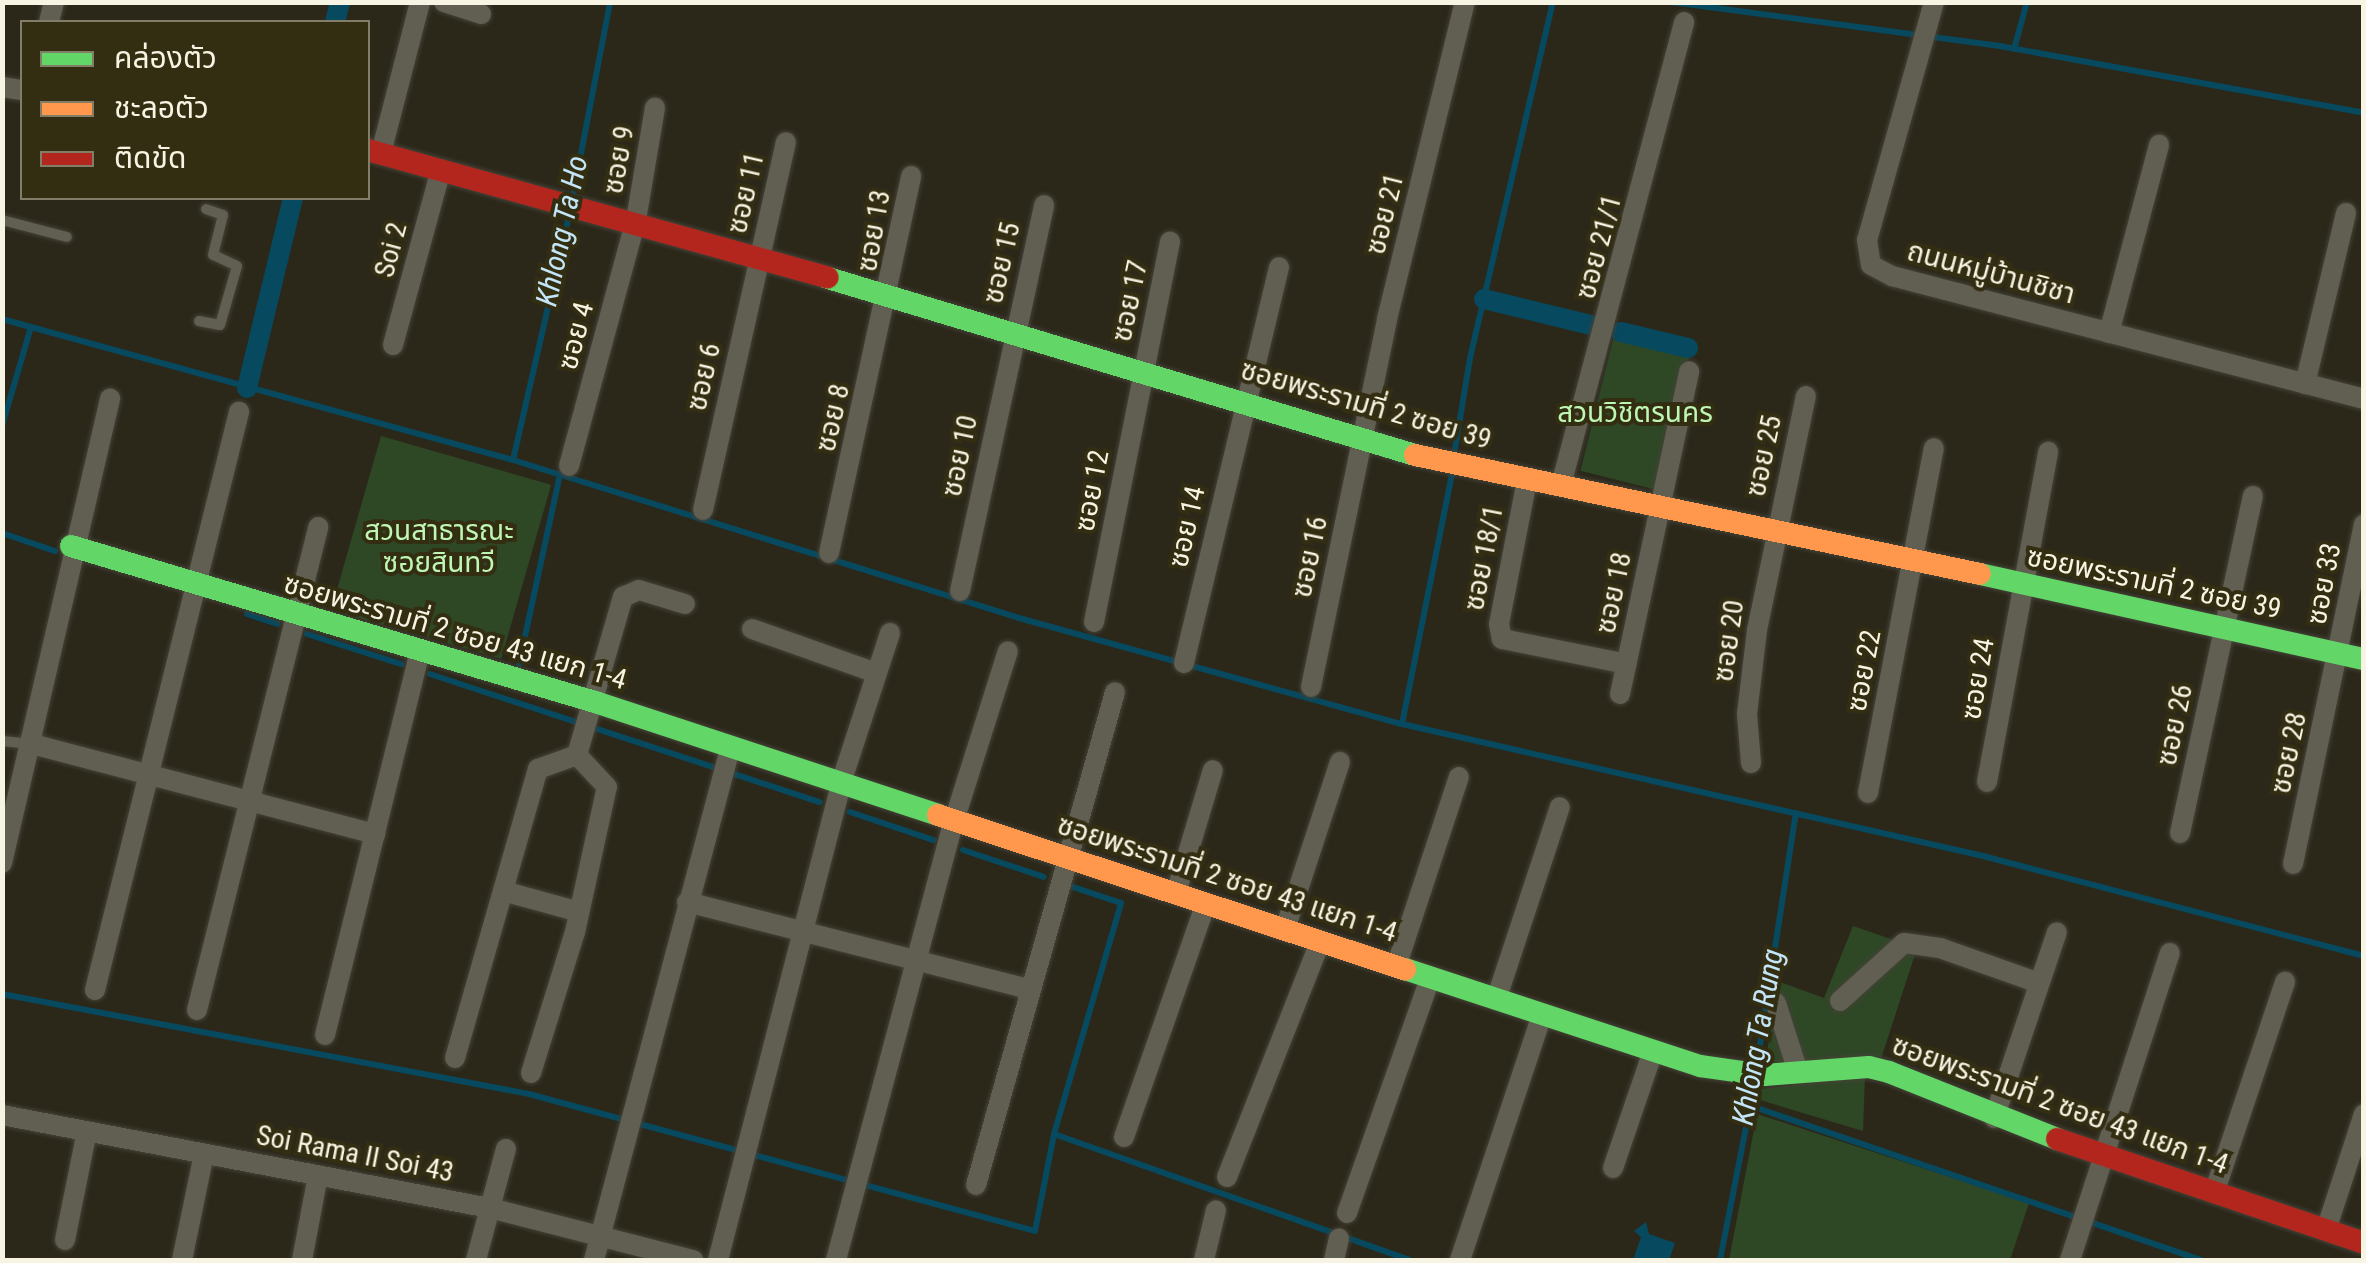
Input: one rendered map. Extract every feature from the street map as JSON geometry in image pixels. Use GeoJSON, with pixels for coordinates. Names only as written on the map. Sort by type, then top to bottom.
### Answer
{"type":"FeatureCollection","features":[{"type":"Feature","properties":{"kind":"street"},"geometry":{"type":"LineString","coordinates":[[374,152],[420,2]]}},
{"type":"Feature","properties":{"kind":"street"},"geometry":{"type":"LineString","coordinates":[[444,2],[481,14]]}},
{"type":"Feature","properties":{"kind":"street","name":"ซอย 21"},"geometry":{"type":"LineString","coordinates":[[1363,439],[1464,2]]}},
{"type":"Feature","properties":{"kind":"street","name":"ถนนหมู่บ้านชิชา"},"geometry":{"type":"LineString","coordinates":[[1933,6],[1867,240],[1871,264],[1892,276],[2364,399]]}},
{"type":"Feature","properties":{"kind":"street","name":"ซอย 21/1"},"geometry":{"type":"LineString","coordinates":[[1561,485],[1684,22]]}},
{"type":"Feature","properties":{"kind":"street","name":"ซอย 9"},"geometry":{"type":"LineString","coordinates":[[636,220],[655,108]]}},
{"type":"Feature","properties":{"kind":"street","name":"ซอย 11"},"geometry":{"type":"LineString","coordinates":[[759,256],[786,142]]}},
{"type":"Feature","properties":{"kind":"street"},"geometry":{"type":"LineString","coordinates":[[2109,332],[2159,145]]}},
{"type":"Feature","properties":{"kind":"street","name":"ซอยพระรามที่ 2 ซอย 39"},"geometry":{"type":"LineString","coordinates":[[374,152],[553,202],[636,220],[1430,459],[1661,503],[2364,659]]}},
{"type":"Feature","properties":{"kind":"street","name":"Soi 2"},"geometry":{"type":"LineString","coordinates":[[393,345],[441,169]]}},
{"type":"Feature","properties":{"kind":"street","name":"ซอย 13"},"geometry":{"type":"LineString","coordinates":[[890,296],[912,176]]}},
{"type":"Feature","properties":{"kind":"street","name":"ซอย 15"},"geometry":{"type":"LineString","coordinates":[[1014,333],[1044,205]]}},
{"type":"Feature","properties":{"kind":"street"},"geometry":{"type":"LineString","coordinates":[[2305,384],[2346,213]]}},
{"type":"Feature","properties":{"kind":"street","name":"ซอย 4"},"geometry":{"type":"LineString","coordinates":[[569,466],[636,220]]}},
{"type":"Feature","properties":{"kind":"street","name":"ซอย 17"},"geometry":{"type":"LineString","coordinates":[[1143,372],[1170,242]]}},
{"type":"Feature","properties":{"kind":"street","name":"ซอย 6"},"geometry":{"type":"LineString","coordinates":[[702,510],[759,256]]}},
{"type":"Feature","properties":{"kind":"street","name":"ซอย 14"},"geometry":{"type":"LineString","coordinates":[[1184,664],[1244,402],[1280,266]]}},
{"type":"Feature","properties":{"kind":"street","name":"ซอย 8"},"geometry":{"type":"LineString","coordinates":[[829,553],[890,296]]}},
{"type":"Feature","properties":{"kind":"street","name":"ซอย 10"},"geometry":{"type":"LineString","coordinates":[[960,590],[1014,333]]}},
{"type":"Feature","properties":{"kind":"street","name":"ซอย 18"},"geometry":{"type":"LineString","coordinates":[[1620,694],[1690,371]]}},
{"type":"Feature","properties":{"kind":"street","name":"ซอย 12"},"geometry":{"type":"LineString","coordinates":[[1094,622],[1143,372]]}},
{"type":"Feature","properties":{"kind":"street","name":"ซอย 25"},"geometry":{"type":"LineString","coordinates":[[1777,528],[1806,396]]}},
{"type":"Feature","properties":{"kind":"street"},"geometry":{"type":"LineString","coordinates":[[2,864],[32,744],[72,546],[110,398]]}},
{"type":"Feature","properties":{"kind":"street"},"geometry":{"type":"LineString","coordinates":[[95,990],[238,412]]}},
{"type":"Feature","properties":{"kind":"street","name":"ซอย 16"},"geometry":{"type":"LineString","coordinates":[[1311,687],[1363,439]]}},
{"type":"Feature","properties":{"kind":"street","name":"ซอย 22"},"geometry":{"type":"LineString","coordinates":[[1868,793],[1934,448]]}},
{"type":"Feature","properties":{"kind":"street","name":"ซอย 24"},"geometry":{"type":"LineString","coordinates":[[1987,782],[2048,452]]}},
{"type":"Feature","properties":{"kind":"street","name":"ซอย 18/1"},"geometry":{"type":"LineString","coordinates":[[1527,480],[1499,624],[1502,638],[1627,664]]}},
{"type":"Feature","properties":{"kind":"street","name":"ซอย 26"},"geometry":{"type":"LineString","coordinates":[[2180,834],[2253,496]]}},
{"type":"Feature","properties":{"kind":"street","name":"ซอย 33"},"geometry":{"type":"LineString","coordinates":[[2338,654],[2364,524]]}},
{"type":"Feature","properties":{"kind":"street"},"geometry":{"type":"LineString","coordinates":[[197,1010],[318,526]]}},
{"type":"Feature","properties":{"kind":"street","name":"ซอย 20"},"geometry":{"type":"LineString","coordinates":[[1751,763],[1747,714],[1777,528]]}},
{"type":"Feature","properties":{"kind":"street","name":"ซอยพระรามที่ 2 ซอย 43 แยก 1-4"},"geometry":{"type":"LineString","coordinates":[[72,546],[296,616],[595,702],[1652,1051],[1764,1076],[1869,1067],[1994,1118],[2364,1243]]}},
{"type":"Feature","properties":{"kind":"street"},"geometry":{"type":"LineString","coordinates":[[577,756],[628,590],[685,604]]}},
{"type":"Feature","properties":{"kind":"street"},"geometry":{"type":"LineString","coordinates":[[752,629],[876,673]]}},
{"type":"Feature","properties":{"kind":"street"},"geometry":{"type":"LineString","coordinates":[[718,1260],[746,1139],[841,783],[890,633]]}},
{"type":"Feature","properties":{"kind":"street"},"geometry":{"type":"LineString","coordinates":[[325,1035],[420,651]]}},
{"type":"Feature","properties":{"kind":"street"},"geometry":{"type":"LineString","coordinates":[[836,1260],[954,821],[1008,651]]}},
{"type":"Feature","properties":{"kind":"street","name":"ซอย 28"},"geometry":{"type":"LineString","coordinates":[[2293,864],[2338,654]]}},
{"type":"Feature","properties":{"kind":"street"},"geometry":{"type":"LineString","coordinates":[[976,1185],[1066,857],[1116,692]]}},
{"type":"Feature","properties":{"kind":"street"},"geometry":{"type":"LineString","coordinates":[[32,744],[375,834]]}},
{"type":"Feature","properties":{"kind":"street"},"geometry":{"type":"LineString","coordinates":[[594,1260],[730,749]]}},
{"type":"Feature","properties":{"kind":"street"},"geometry":{"type":"LineString","coordinates":[[454,1058],[538,769],[577,756]]}},
{"type":"Feature","properties":{"kind":"street"},"geometry":{"type":"LineString","coordinates":[[531,1073],[575,932],[576,911],[607,787],[577,756]]}},
{"type":"Feature","properties":{"kind":"street"},"geometry":{"type":"LineString","coordinates":[[1285,929],[1340,762]]}},
{"type":"Feature","properties":{"kind":"street"},"geometry":{"type":"LineString","coordinates":[[1176,893],[1213,770]]}},
{"type":"Feature","properties":{"kind":"street"},"geometry":{"type":"LineString","coordinates":[[1396,966],[1459,777]]}},
{"type":"Feature","properties":{"kind":"street"},"geometry":{"type":"LineString","coordinates":[[1496,1000],[1560,806]]}},
{"type":"Feature","properties":{"kind":"street"},"geometry":{"type":"LineString","coordinates":[[503,891],[576,911]]}},
{"type":"Feature","properties":{"kind":"street"},"geometry":{"type":"LineString","coordinates":[[687,902],[1029,989]]}},
{"type":"Feature","properties":{"kind":"street"},"geometry":{"type":"LineString","coordinates":[[1124,1137],[1206,904]]}},
{"type":"Feature","properties":{"kind":"street"},"geometry":{"type":"LineString","coordinates":[[1994,1118],[2056,932]]}},
{"type":"Feature","properties":{"kind":"street"},"geometry":{"type":"LineString","coordinates":[[1227,1177],[1320,942]]}},
{"type":"Feature","properties":{"kind":"street"},"geometry":{"type":"LineString","coordinates":[[1840,1001],[1904,944],[1920,942],[2039,983]]}},
{"type":"Feature","properties":{"kind":"street"},"geometry":{"type":"LineString","coordinates":[[2070,1260],[2170,954]]}},
{"type":"Feature","properties":{"kind":"street"},"geometry":{"type":"LineString","coordinates":[[1347,1213],[1430,978]]}},
{"type":"Feature","properties":{"kind":"street"},"geometry":{"type":"LineString","coordinates":[[2214,1193],[2286,982]]}},
{"type":"Feature","properties":{"kind":"street"},"geometry":{"type":"LineString","coordinates":[[1776,1003],[1798,1072]]}},
{"type":"Feature","properties":{"kind":"street"},"geometry":{"type":"LineString","coordinates":[[1460,1260],[1542,1015]]}},
{"type":"Feature","properties":{"kind":"street"},"geometry":{"type":"LineString","coordinates":[[1613,1168],[1652,1051]]}},
{"type":"Feature","properties":{"kind":"street"},"geometry":{"type":"LineString","coordinates":[[2326,1230],[2364,1114]]}},
{"type":"Feature","properties":{"kind":"street","name":"Soi Rama II Soi 43"},"geometry":{"type":"LineString","coordinates":[[2,1116],[490,1208],[693,1260]]}},
{"type":"Feature","properties":{"kind":"street"},"geometry":{"type":"LineString","coordinates":[[65,1240],[87,1132]]}},
{"type":"Feature","properties":{"kind":"street"},"geometry":{"type":"LineString","coordinates":[[476,1260],[506,1149]]}},
{"type":"Feature","properties":{"kind":"street"},"geometry":{"type":"LineString","coordinates":[[182,1260],[204,1154]]}},
{"type":"Feature","properties":{"kind":"street"},"geometry":{"type":"LineString","coordinates":[[302,1260],[318,1176]]}},
{"type":"Feature","properties":{"kind":"street"},"geometry":{"type":"LineString","coordinates":[[1204,1260],[1216,1210]]}},
{"type":"Feature","properties":{"kind":"lane"},"geometry":{"type":"LineString","coordinates":[[199,321],[222,324],[237,266],[213,256],[223,215],[206,210]]}},
{"type":"Feature","properties":{"kind":"lane"},"geometry":{"type":"LineString","coordinates":[[2,220],[67,236]]}},
{"type":"Feature","properties":{"kind":"lane"},"geometry":{"type":"LineString","coordinates":[[2,741],[32,744]]}},
{"type":"Feature","properties":{"kind":"green space","name":"สวนวิชิตรนคร"},"geometry":{"type":"Polygon","coordinates":[[[1614,336],[1690,355],[1656,490],[1580,471],[1614,336]]]}},
{"type":"Feature","properties":{"kind":"green space","name":"สวนสาธารณะ ซอยสินทวี"},"geometry":{"type":"Polygon","coordinates":[[[381,436],[551,485],[501,659],[331,610],[381,436]]]}},
{"type":"Feature","properties":{"kind":"green space"},"geometry":{"type":"Polygon","coordinates":[[[1853,926],[1917,948],[1880,1062],[1765,1062],[1780,982],[1824,998],[1853,926]]]}},
{"type":"Feature","properties":{"kind":"green space"},"geometry":{"type":"Polygon","coordinates":[[[1865,1076],[1863,1131],[1760,1100],[1761,1089],[1865,1076]]]}},
{"type":"Feature","properties":{"kind":"green space"},"geometry":{"type":"Polygon","coordinates":[[[1757,1114],[2029,1203],[2010,1260],[1729,1260],[1757,1114]]]}},
{"type":"Feature","properties":{"kind":"water"},"geometry":{"type":"Polygon","coordinates":[[[1646,1222],[1649,1234],[1675,1243],[1669,1260],[1633,1260],[1641,1237],[1634,1231],[1646,1222]]]}},
{"type":"Feature","properties":{"kind":"waterway"},"geometry":{"type":"LineString","coordinates":[[336,20],[340,2]]}},
{"type":"Feature","properties":{"kind":"waterway","name":"Khlong Ta Ho"},"geometry":{"type":"LineString","coordinates":[[573,195],[610,2]]}},
{"type":"Feature","properties":{"kind":"waterway"},"geometry":{"type":"LineString","coordinates":[[1454,455],[1470,358],[1553,2]]}},
{"type":"Feature","properties":{"kind":"waterway"},"geometry":{"type":"LineString","coordinates":[[1671,2],[2000,46],[2364,113]]}},
{"type":"Feature","properties":{"kind":"waterway"},"geometry":{"type":"LineString","coordinates":[[2014,49],[2027,2]]}},
{"type":"Feature","properties":{"kind":"waterway"},"geometry":{"type":"LineString","coordinates":[[247,388],[293,200]]}},
{"type":"Feature","properties":{"kind":"waterway","name":"Khlong Ta Ho"},"geometry":{"type":"LineString","coordinates":[[513,460],[570,212]]}},
{"type":"Feature","properties":{"kind":"waterway"},"geometry":{"type":"LineString","coordinates":[[1484,299],[1591,325]]}},
{"type":"Feature","properties":{"kind":"waterway"},"geometry":{"type":"LineString","coordinates":[[2,319],[513,460],[1019,618],[1402,724],[1983,856],[2364,956]]}},
{"type":"Feature","properties":{"kind":"waterway"},"geometry":{"type":"LineString","coordinates":[[2,426],[31,327]]}},
{"type":"Feature","properties":{"kind":"waterway"},"geometry":{"type":"LineString","coordinates":[[1621,332],[1688,348]]}},
{"type":"Feature","properties":{"kind":"waterway"},"geometry":{"type":"LineString","coordinates":[[1402,724],[1452,473]]}},
{"type":"Feature","properties":{"kind":"waterway"},"geometry":{"type":"LineString","coordinates":[[519,664],[560,475]]}},
{"type":"Feature","properties":{"kind":"waterway"},"geometry":{"type":"LineString","coordinates":[[2,533],[55,551]]}},
{"type":"Feature","properties":{"kind":"waterway"},"geometry":{"type":"LineString","coordinates":[[247,614],[277,624]]}},
{"type":"Feature","properties":{"kind":"waterway"},"geometry":{"type":"LineString","coordinates":[[307,634],[401,664]]}},
{"type":"Feature","properties":{"kind":"waterway"},"geometry":{"type":"LineString","coordinates":[[430,674],[820,802]]}},
{"type":"Feature","properties":{"kind":"waterway"},"geometry":{"type":"LineString","coordinates":[[850,812],[933,840]]}},
{"type":"Feature","properties":{"kind":"waterway","name":"Khlong Ta Rung"},"geometry":{"type":"LineString","coordinates":[[1757,1064],[1796,813]]}},
{"type":"Feature","properties":{"kind":"waterway"},"geometry":{"type":"LineString","coordinates":[[963,850],[1044,877]]}},
{"type":"Feature","properties":{"kind":"waterway"},"geometry":{"type":"LineString","coordinates":[[2,994],[529,1094],[1035,1231],[1054,1134],[1121,903],[1073,887]]}},
{"type":"Feature","properties":{"kind":"waterway","name":"Khlong Ta Rung"},"geometry":{"type":"LineString","coordinates":[[1720,1260],[1755,1081]]}},
{"type":"Feature","properties":{"kind":"waterway"},"geometry":{"type":"LineString","coordinates":[[1751,1106],[2201,1260]]}},
{"type":"Feature","properties":{"kind":"waterway"},"geometry":{"type":"LineString","coordinates":[[1054,1134],[1409,1260]]}},
{"type":"Feature","properties":{"kind":"traffic: fast"},"geometry":{"type":"LineString","coordinates":[[828,278],[1415,455]]}},
{"type":"Feature","properties":{"kind":"traffic: fast"},"geometry":{"type":"LineString","coordinates":[[71,546],[595,702],[938,815]]}},
{"type":"Feature","properties":{"kind":"traffic: fast"},"geometry":{"type":"LineString","coordinates":[[1980,574],[2364,659]]}},
{"type":"Feature","properties":{"kind":"traffic: fast"},"geometry":{"type":"LineString","coordinates":[[1405,969],[1700,1066],[1764,1075],[1869,1067],[1889,1072],[2057,1139]]}},
{"type":"Feature","properties":{"kind":"traffic: slow"},"geometry":{"type":"LineString","coordinates":[[1415,455],[1980,574]]}},
{"type":"Feature","properties":{"kind":"traffic: slow"},"geometry":{"type":"LineString","coordinates":[[938,815],[1405,969]]}},
{"type":"Feature","properties":{"kind":"traffic: jam"},"geometry":{"type":"LineString","coordinates":[[370,151],[828,278]]}},
{"type":"Feature","properties":{"kind":"traffic: jam"},"geometry":{"type":"LineString","coordinates":[[2057,1139],[2364,1243]]}}]}
